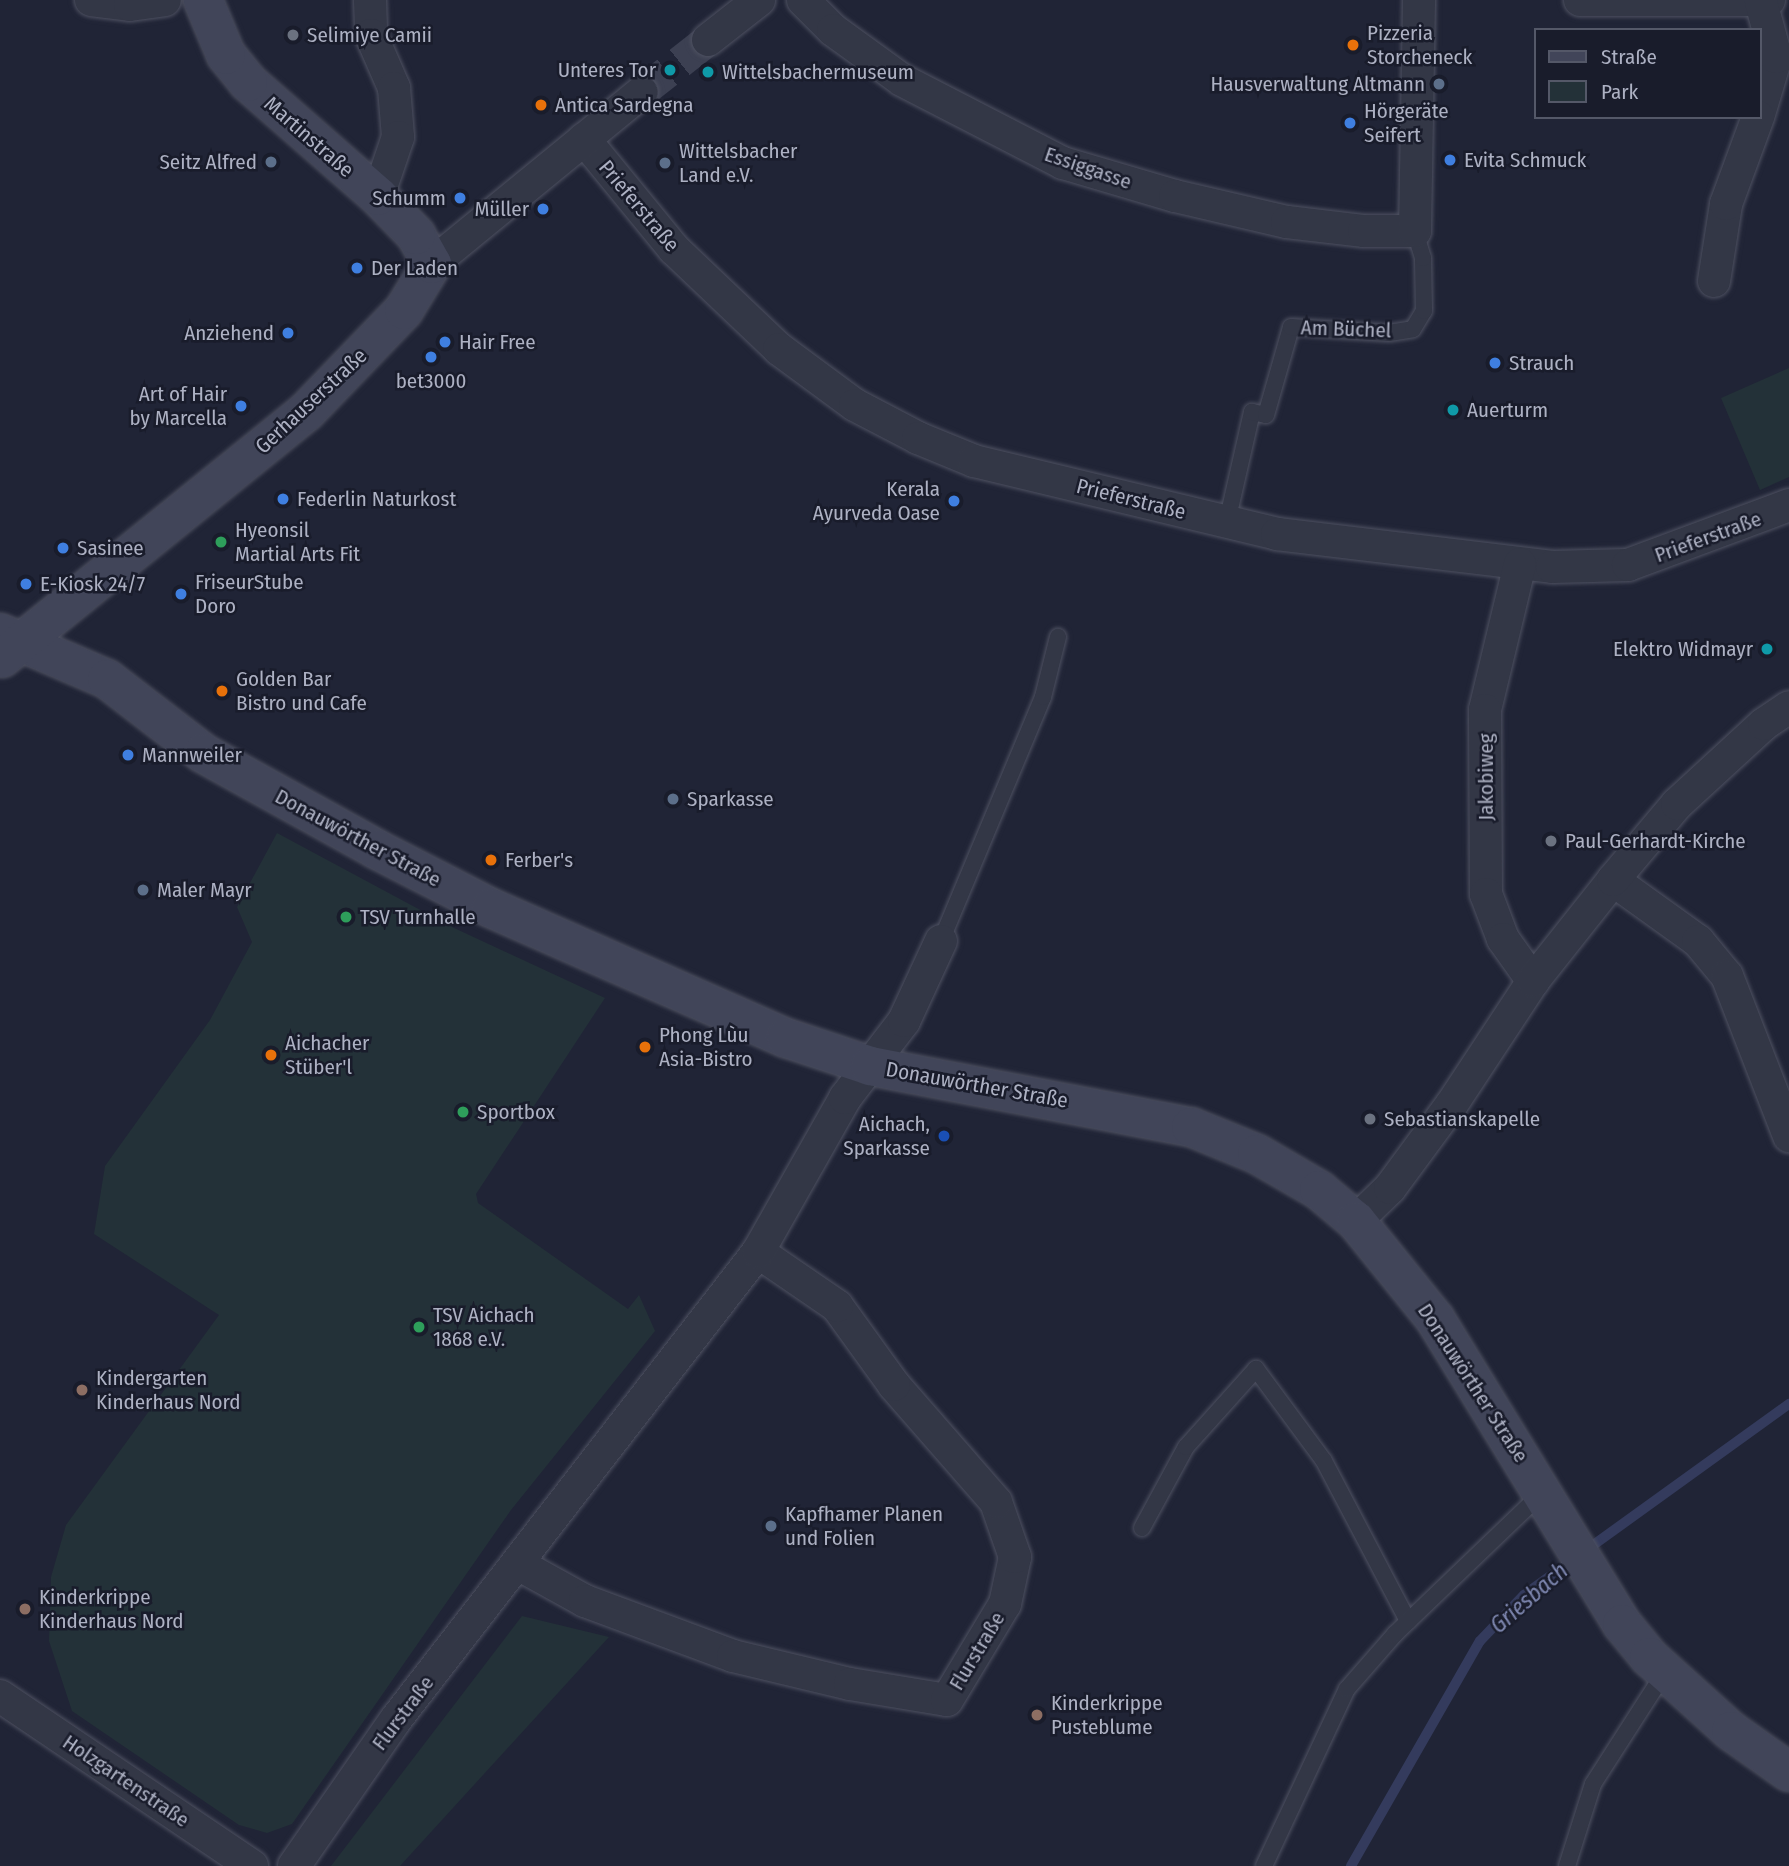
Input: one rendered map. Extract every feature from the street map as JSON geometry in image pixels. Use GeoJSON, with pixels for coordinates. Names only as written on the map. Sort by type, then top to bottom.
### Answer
{"type":"FeatureCollection","features":[{"type":"Feature","properties":{"kind":"main road","name":"Martinstraße"},"geometry":{"type":"LineString","coordinates":[[204,0],[226,55],[248,82],[378,196],[415,236],[432,264]]}},
{"type":"Feature","properties":{"kind":"main road","name":"Gerhauserstraße"},"geometry":{"type":"LineString","coordinates":[[6,645],[306,411],[404,310],[432,264]]}},
{"type":"Feature","properties":{"kind":"main road","name":"Donauwörther Straße"},"geometry":{"type":"LineString","coordinates":[[6,645],[107,678],[203,753],[491,908],[786,1038],[870,1066],[1191,1127],[1257,1154],[1319,1190],[1356,1222],[1435,1319],[1551,1504],[1622,1624],[1665,1672],[1731,1731],[1789,1772]]}},
{"type":"Feature","properties":{"kind":"street"},"geometry":{"type":"LineString","coordinates":[[91,0],[130,5],[165,0]]}},
{"type":"Feature","properties":{"kind":"street"},"geometry":{"type":"LineString","coordinates":[[370,0],[371,35],[394,88],[398,137],[378,196]]}},
{"type":"Feature","properties":{"kind":"street"},"geometry":{"type":"LineString","coordinates":[[708,40],[759,0]]}},
{"type":"Feature","properties":{"kind":"street","name":"Essiggasse"},"geometry":{"type":"LineString","coordinates":[[803,0],[833,30],[902,80],[1063,163],[1175,197],[1287,222],[1364,231],[1415,231]]}},
{"type":"Feature","properties":{"kind":"street","name":"Am Büchel"},"geometry":{"type":"LineString","coordinates":[[1415,231],[1419,0]]}},
{"type":"Feature","properties":{"kind":"street"},"geometry":{"type":"LineString","coordinates":[[1580,0],[1765,1],[1776,57],[1761,109]]}},
{"type":"Feature","properties":{"kind":"street","name":"Gerhauserstraße"},"geometry":{"type":"LineString","coordinates":[[432,264],[642,92]]}},
{"type":"Feature","properties":{"kind":"street"},"geometry":{"type":"LineString","coordinates":[[1714,281],[1726,204],[1758,119]]}},
{"type":"Feature","properties":{"kind":"street","name":"Prieferstraße"},"geometry":{"type":"LineString","coordinates":[[584,139],[674,249],[779,349],[855,405],[918,438],[974,461],[1227,523],[1361,546],[1520,564],[1628,565],[1789,505]]}},
{"type":"Feature","properties":{"kind":"street","name":"Jakobiweg"},"geometry":{"type":"LineString","coordinates":[[1520,564],[1485,710],[1486,894],[1503,939],[1532,981]]}},
{"type":"Feature","properties":{"kind":"street"},"geometry":{"type":"LineString","coordinates":[[1356,1222],[1390,1188],[1452,1104],[1532,981],[1613,880],[1677,804],[1763,724],[1789,707]]}},
{"type":"Feature","properties":{"kind":"street"},"geometry":{"type":"LineString","coordinates":[[1613,880],[1698,941],[1727,976],[1758,1046],[1789,1136]]}},
{"type":"Feature","properties":{"kind":"street","name":"Donauwörther Straße"},"geometry":{"type":"LineString","coordinates":[[870,1066],[904,1021],[941,941]]}},
{"type":"Feature","properties":{"kind":"street","name":"Flurstraße"},"geometry":{"type":"LineString","coordinates":[[294,1866],[397,1718],[758,1252],[845,1098],[870,1066]]}},
{"type":"Feature","properties":{"kind":"street","name":"Flurstraße"},"geometry":{"type":"LineString","coordinates":[[518,1564],[585,1601],[733,1656],[850,1684],[947,1700],[1005,1604],[1015,1557],[996,1502],[894,1385],[837,1306],[758,1252]]}},
{"type":"Feature","properties":{"kind":"street","name":"Holzgartenstraße"},"geometry":{"type":"LineString","coordinates":[[0,1696],[252,1866]]}},
{"type":"Feature","properties":{"kind":"lane","name":"Am Büchel"},"geometry":{"type":"LineString","coordinates":[[1227,523],[1252,412],[1266,415],[1291,327],[1389,334],[1413,329],[1424,311],[1423,258],[1415,231]]}},
{"type":"Feature","properties":{"kind":"lane","name":"Donauwörther Straße"},"geometry":{"type":"LineString","coordinates":[[941,941],[1043,697],[1058,637]]}},
{"type":"Feature","properties":{"kind":"lane"},"geometry":{"type":"LineString","coordinates":[[1142,1528],[1186,1447],[1256,1369],[1324,1461],[1408,1621]]}},
{"type":"Feature","properties":{"kind":"lane"},"geometry":{"type":"LineString","coordinates":[[1265,1866],[1347,1689],[1408,1621],[1551,1504]]}},
{"type":"Feature","properties":{"kind":"lane"},"geometry":{"type":"LineString","coordinates":[[1567,1866],[1592,1784],[1665,1672]]}},
{"type":"Feature","properties":{"kind":"green space"},"geometry":{"type":"Polygon","coordinates":[[[1789,368],[1789,477],[1760,490],[1721,398],[1789,368]]]}},
{"type":"Feature","properties":{"kind":"green space","name":"TSV Aichach 1868 e.V."},"geometry":{"type":"Polygon","coordinates":[[[277,833],[452,927],[605,998],[476,1194],[478,1203],[628,1309],[639,1295],[655,1331],[511,1510],[292,1824],[267,1833],[239,1825],[72,1711],[49,1641],[51,1577],[66,1525],[219,1315],[94,1234],[105,1166],[210,1020],[252,942],[237,907],[277,833]]]}},
{"type":"Feature","properties":{"kind":"green space"},"geometry":{"type":"Polygon","coordinates":[[[522,1616],[609,1637],[400,1866],[331,1866],[522,1616]]]}},
{"type":"Feature","properties":{"kind":"waterway","name":"Griesbach"},"geometry":{"type":"LineString","coordinates":[[1351,1866],[1480,1641],[1524,1595],[1789,1404]]}},
{"type":"Feature","properties":{"kind":"tunnel"},"geometry":{"type":"LineString","coordinates":[[642,92],[708,40]]}},
{"type":"Feature","properties":{"kind":"place","name":"Selimiye Camii"},"geometry":{"type":"Point","coordinates":[293,35]}},
{"type":"Feature","properties":{"kind":"place","name":"Pizzeria Storcheneck"},"geometry":{"type":"Point","coordinates":[1353,45]}},
{"type":"Feature","properties":{"kind":"place","name":"Unteres Tor"},"geometry":{"type":"Point","coordinates":[670,70]}},
{"type":"Feature","properties":{"kind":"place","name":"Wittelsbachermuseum"},"geometry":{"type":"Point","coordinates":[708,72]}},
{"type":"Feature","properties":{"kind":"place","name":"Hausverwaltung Altmann"},"geometry":{"type":"Point","coordinates":[1439,84]}},
{"type":"Feature","properties":{"kind":"place","name":"Antica Sardegna"},"geometry":{"type":"Point","coordinates":[541,105]}},
{"type":"Feature","properties":{"kind":"place","name":"Hörgeräte Seifert"},"geometry":{"type":"Point","coordinates":[1350,123]}},
{"type":"Feature","properties":{"kind":"place","name":"Evita Schmuck"},"geometry":{"type":"Point","coordinates":[1450,160]}},
{"type":"Feature","properties":{"kind":"place","name":"Seitz Alfred"},"geometry":{"type":"Point","coordinates":[271,162]}},
{"type":"Feature","properties":{"kind":"place","name":"Wittelsbacher Land e.V."},"geometry":{"type":"Point","coordinates":[665,163]}},
{"type":"Feature","properties":{"kind":"place","name":"Schumm"},"geometry":{"type":"Point","coordinates":[460,198]}},
{"type":"Feature","properties":{"kind":"place","name":"Müller"},"geometry":{"type":"Point","coordinates":[543,209]}},
{"type":"Feature","properties":{"kind":"place","name":"Der Laden"},"geometry":{"type":"Point","coordinates":[357,268]}},
{"type":"Feature","properties":{"kind":"place","name":"Anziehend"},"geometry":{"type":"Point","coordinates":[288,333]}},
{"type":"Feature","properties":{"kind":"place","name":"Hair Free"},"geometry":{"type":"Point","coordinates":[445,342]}},
{"type":"Feature","properties":{"kind":"place","name":"bet3000"},"geometry":{"type":"Point","coordinates":[431,357]}},
{"type":"Feature","properties":{"kind":"place","name":"Strauch"},"geometry":{"type":"Point","coordinates":[1495,363]}},
{"type":"Feature","properties":{"kind":"place","name":"Art of Hair by Marcella"},"geometry":{"type":"Point","coordinates":[241,406]}},
{"type":"Feature","properties":{"kind":"place","name":"Auerturm"},"geometry":{"type":"Point","coordinates":[1453,410]}},
{"type":"Feature","properties":{"kind":"place","name":"Federlin Naturkost"},"geometry":{"type":"Point","coordinates":[283,499]}},
{"type":"Feature","properties":{"kind":"place","name":"Kerala Ayurveda Oase"},"geometry":{"type":"Point","coordinates":[954,501]}},
{"type":"Feature","properties":{"kind":"place","name":"Hyeonsil Martial Arts Fit"},"geometry":{"type":"Point","coordinates":[221,542]}},
{"type":"Feature","properties":{"kind":"place","name":"Sasinee"},"geometry":{"type":"Point","coordinates":[63,548]}},
{"type":"Feature","properties":{"kind":"place","name":"E-Kiosk 24/7"},"geometry":{"type":"Point","coordinates":[26,584]}},
{"type":"Feature","properties":{"kind":"place","name":"FriseurStube Doro"},"geometry":{"type":"Point","coordinates":[181,594]}},
{"type":"Feature","properties":{"kind":"place","name":"Elektro Widmayr"},"geometry":{"type":"Point","coordinates":[1767,649]}},
{"type":"Feature","properties":{"kind":"place","name":"Golden Bar Bistro und Cafe"},"geometry":{"type":"Point","coordinates":[222,691]}},
{"type":"Feature","properties":{"kind":"place","name":"Mannweiler"},"geometry":{"type":"Point","coordinates":[128,755]}},
{"type":"Feature","properties":{"kind":"place","name":"Sparkasse"},"geometry":{"type":"Point","coordinates":[673,799]}},
{"type":"Feature","properties":{"kind":"place","name":"Paul-Gerhardt-Kirche"},"geometry":{"type":"Point","coordinates":[1551,841]}},
{"type":"Feature","properties":{"kind":"place","name":"Ferber's"},"geometry":{"type":"Point","coordinates":[491,860]}},
{"type":"Feature","properties":{"kind":"place","name":"Maler Mayr"},"geometry":{"type":"Point","coordinates":[143,890]}},
{"type":"Feature","properties":{"kind":"place","name":"TSV Turnhalle"},"geometry":{"type":"Point","coordinates":[346,917]}},
{"type":"Feature","properties":{"kind":"place","name":"Phong Lùu Asia-Bistro"},"geometry":{"type":"Point","coordinates":[645,1047]}},
{"type":"Feature","properties":{"kind":"place","name":"Aichacher Stüber'l"},"geometry":{"type":"Point","coordinates":[271,1055]}},
{"type":"Feature","properties":{"kind":"place","name":"Sportbox"},"geometry":{"type":"Point","coordinates":[463,1112]}},
{"type":"Feature","properties":{"kind":"place","name":"Sebastianskapelle"},"geometry":{"type":"Point","coordinates":[1370,1119]}},
{"type":"Feature","properties":{"kind":"place","name":"Aichach, Sparkasse"},"geometry":{"type":"Point","coordinates":[944,1136]}},
{"type":"Feature","properties":{"kind":"place","name":"TSV Aichach 1868 e.V."},"geometry":{"type":"Point","coordinates":[419,1327]}},
{"type":"Feature","properties":{"kind":"place","name":"Kindergarten Kinderhaus Nord"},"geometry":{"type":"Point","coordinates":[82,1390]}},
{"type":"Feature","properties":{"kind":"place","name":"Kapfhamer Planen und Folien"},"geometry":{"type":"Point","coordinates":[771,1526]}},
{"type":"Feature","properties":{"kind":"place","name":"Kinderkrippe Kinderhaus Nord"},"geometry":{"type":"Point","coordinates":[25,1609]}},
{"type":"Feature","properties":{"kind":"place","name":"Kinderkrippe Pusteblume"},"geometry":{"type":"Point","coordinates":[1037,1715]}}]}
